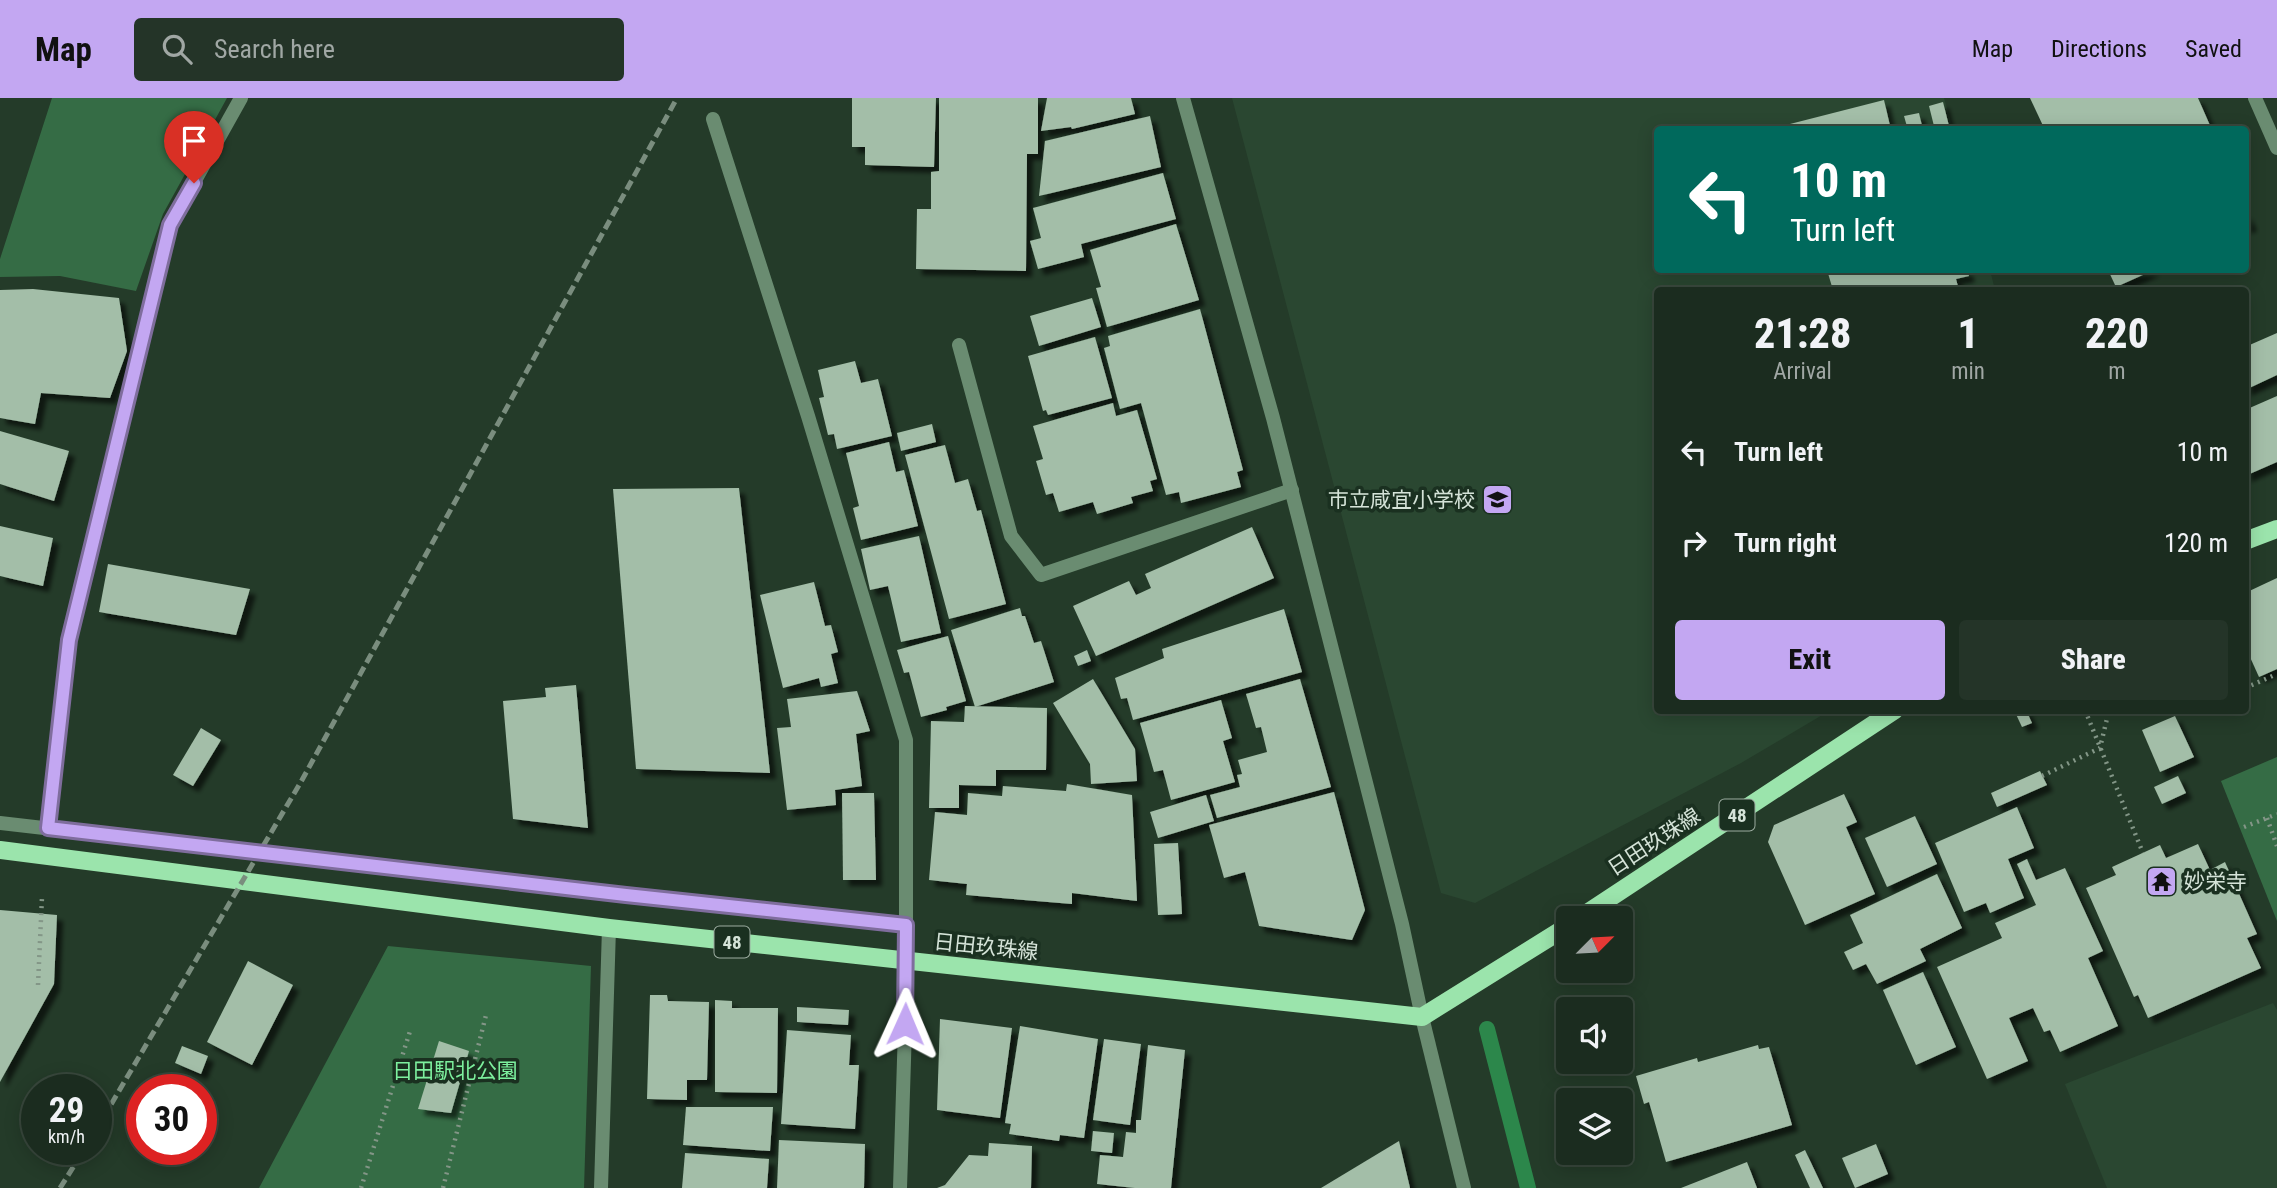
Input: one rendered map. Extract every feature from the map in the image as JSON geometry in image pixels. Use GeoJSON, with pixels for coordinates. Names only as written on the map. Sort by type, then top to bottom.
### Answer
{"type":"FeatureCollection","features":[{"type":"Feature","properties":{"kind":"main road"},"geometry":{"type":"LineString","coordinates":[[2249,540],[2277,529]]}},
{"type":"Feature","properties":{"kind":"main road","name":"日田玖珠線"},"geometry":{"type":"LineString","coordinates":[[1598,906],[1889,714]]}},
{"type":"Feature","properties":{"kind":"main road","name":"日田玖珠線"},"geometry":{"type":"LineString","coordinates":[[0,850],[609,928],[1422,1017]]}},
{"type":"Feature","properties":{"kind":"main road"},"geometry":{"type":"LineString","coordinates":[[1422,1017],[1556,933]]}},
{"type":"Feature","properties":{"kind":"street"},"geometry":{"type":"LineString","coordinates":[[48,828],[69,640],[170,225],[241,98]]}},
{"type":"Feature","properties":{"kind":"street"},"geometry":{"type":"LineString","coordinates":[[1183,98],[1232,265],[1292,490],[1399,911],[1464,1188]]}},
{"type":"Feature","properties":{"kind":"street"},"geometry":{"type":"LineString","coordinates":[[2255,98],[2277,148]]}},
{"type":"Feature","properties":{"kind":"street"},"geometry":{"type":"LineString","coordinates":[[713,119],[812,429],[906,740],[906,961],[900,1188]]}},
{"type":"Feature","properties":{"kind":"street"},"geometry":{"type":"LineString","coordinates":[[959,345],[1010,536],[1041,575],[1292,490]]}},
{"type":"Feature","properties":{"kind":"street"},"geometry":{"type":"LineString","coordinates":[[0,822],[906,925]]}},
{"type":"Feature","properties":{"kind":"street"},"geometry":{"type":"LineString","coordinates":[[601,1188],[609,928]]}},
{"type":"Feature","properties":{"kind":"path"},"geometry":{"type":"LineString","coordinates":[[2249,686],[2277,674]]}},
{"type":"Feature","properties":{"kind":"path"},"geometry":{"type":"LineString","coordinates":[[2087,714],[2143,853]]}},
{"type":"Feature","properties":{"kind":"path"},"geometry":{"type":"LineString","coordinates":[[2100,748],[2108,714]]}},
{"type":"Feature","properties":{"kind":"path"},"geometry":{"type":"LineString","coordinates":[[2042,776],[2100,748]]}},
{"type":"Feature","properties":{"kind":"path"},"geometry":{"type":"LineString","coordinates":[[2244,827],[2277,814]]}},
{"type":"Feature","properties":{"kind":"path"},"geometry":{"type":"LineString","coordinates":[[2267,818],[2277,846]]}},
{"type":"Feature","properties":{"kind":"path"},"geometry":{"type":"LineString","coordinates":[[38,985],[42,897]]}},
{"type":"Feature","properties":{"kind":"path"},"geometry":{"type":"LineString","coordinates":[[443,1188],[486,1015]]}},
{"type":"Feature","properties":{"kind":"path"},"geometry":{"type":"LineString","coordinates":[[361,1188],[411,1028]]}},
{"type":"Feature","properties":{"kind":"shaded area","name":"市立咸宜小学校"},"geometry":{"type":"Polygon","coordinates":[[[1232,98],[1944,98],[1952,126],[1654,126],[1654,273],[1991,273],[1994,287],[1654,287],[1654,714],[1824,714],[1741,763],[1475,903],[1441,893],[1232,98]]]}},
{"type":"Feature","properties":{"kind":"shaded area"},"geometry":{"type":"Polygon","coordinates":[[[2273,1003],[2277,1010],[2277,1188],[2107,1188],[2065,1084],[2273,1003]]]}},
{"type":"Feature","properties":{"kind":"green space"},"geometry":{"type":"Polygon","coordinates":[[[52,98],[227,98],[163,214],[136,291],[60,276],[0,277],[0,259],[52,98]]]}},
{"type":"Feature","properties":{"kind":"green space"},"geometry":{"type":"Polygon","coordinates":[[[2277,757],[2277,921],[2221,781],[2277,757]]]}},
{"type":"Feature","properties":{"kind":"green space","name":"日田駅北公園"},"geometry":{"type":"Polygon","coordinates":[[[388,946],[591,966],[584,1188],[259,1188],[388,946]]]}},
{"type":"Feature","properties":{"kind":"building"},"geometry":{"type":"Polygon","coordinates":[[[852,98],[936,98],[934,167],[865,165],[865,147],[852,147],[852,98]]]}},
{"type":"Feature","properties":{"kind":"building"},"geometry":{"type":"Polygon","coordinates":[[[939,98],[1038,98],[1038,154],[1027,154],[1026,271],[916,269],[917,209],[931,209],[931,172],[939,171],[939,98]]]}},
{"type":"Feature","properties":{"kind":"building"},"geometry":{"type":"Polygon","coordinates":[[[1047,98],[1131,98],[1135,114],[1072,129],[1041,131],[1047,98]]]}},
{"type":"Feature","properties":{"kind":"building"},"geometry":{"type":"Polygon","coordinates":[[[2030,98],[2198,98],[2210,126],[2043,126],[2030,98]]]}},
{"type":"Feature","properties":{"kind":"building"},"geometry":{"type":"Polygon","coordinates":[[[1884,100],[1890,126],[1791,126],[1790,124],[1884,100]]]}},
{"type":"Feature","properties":{"kind":"building"},"geometry":{"type":"Polygon","coordinates":[[[1943,102],[1949,126],[1934,126],[1929,106],[1943,102]]]}},
{"type":"Feature","properties":{"kind":"building"},"geometry":{"type":"Polygon","coordinates":[[[1919,113],[1922,126],[1907,126],[1904,116],[1919,113]]]}},
{"type":"Feature","properties":{"kind":"building"},"geometry":{"type":"Polygon","coordinates":[[[1150,116],[1161,167],[1039,196],[1045,141],[1150,116]]]}},
{"type":"Feature","properties":{"kind":"building"},"geometry":{"type":"Polygon","coordinates":[[[1163,173],[1176,219],[1081,244],[1084,257],[1038,269],[1030,241],[1041,238],[1033,208],[1163,173]]]}},
{"type":"Feature","properties":{"kind":"building"},"geometry":{"type":"Polygon","coordinates":[[[1176,224],[1199,300],[1107,327],[1096,288],[1101,287],[1090,250],[1176,224]]]}},
{"type":"Feature","properties":{"kind":"building"},"geometry":{"type":"Polygon","coordinates":[[[1828,273],[1968,273],[1969,276],[1956,279],[1958,287],[1832,287],[1828,273]]]}},
{"type":"Feature","properties":{"kind":"building"},"geometry":{"type":"Polygon","coordinates":[[[2109,273],[2147,273],[2116,287],[2109,273]]]}},
{"type":"Feature","properties":{"kind":"building"},"geometry":{"type":"Polygon","coordinates":[[[33,289],[119,298],[127,351],[110,398],[41,393],[35,424],[0,418],[0,290],[33,289]]]}},
{"type":"Feature","properties":{"kind":"building"},"geometry":{"type":"Polygon","coordinates":[[[1092,298],[1101,327],[1039,346],[1030,316],[1092,298]]]}},
{"type":"Feature","properties":{"kind":"building"},"geometry":{"type":"Polygon","coordinates":[[[1200,309],[1243,470],[1237,472],[1241,487],[1181,503],[1179,492],[1166,495],[1141,403],[1120,409],[1104,348],[1110,346],[1108,336],[1200,309]]]}},
{"type":"Feature","properties":{"kind":"building"},"geometry":{"type":"Polygon","coordinates":[[[2277,333],[2277,375],[2249,388],[2249,345],[2277,333]]]}},
{"type":"Feature","properties":{"kind":"building"},"geometry":{"type":"Polygon","coordinates":[[[1095,337],[1112,398],[1048,415],[1046,410],[1043,411],[1028,356],[1095,337]]]}},
{"type":"Feature","properties":{"kind":"building"},"geometry":{"type":"Polygon","coordinates":[[[855,361],[861,383],[878,379],[892,436],[837,449],[834,434],[828,435],[819,398],[824,397],[818,370],[855,361]]]}},
{"type":"Feature","properties":{"kind":"building"},"geometry":{"type":"Polygon","coordinates":[[[2277,396],[2277,462],[2249,474],[2249,408],[2277,396]]]}},
{"type":"Feature","properties":{"kind":"building"},"geometry":{"type":"Polygon","coordinates":[[[1113,403],[1116,416],[1137,410],[1157,479],[1150,481],[1153,491],[1131,497],[1133,503],[1097,514],[1093,502],[1059,512],[1053,493],[1046,495],[1036,461],[1043,459],[1033,426],[1113,403]]]}},
{"type":"Feature","properties":{"kind":"building"},"geometry":{"type":"Polygon","coordinates":[[[932,424],[936,442],[901,451],[897,433],[932,424]]]}},
{"type":"Feature","properties":{"kind":"building"},"geometry":{"type":"Polygon","coordinates":[[[0,431],[69,451],[54,501],[0,484],[0,431]]]}},
{"type":"Feature","properties":{"kind":"building"},"geometry":{"type":"Polygon","coordinates":[[[889,442],[896,472],[904,470],[918,526],[861,540],[853,508],[859,506],[846,453],[889,442]]]}},
{"type":"Feature","properties":{"kind":"building"},"geometry":{"type":"Polygon","coordinates":[[[945,445],[955,483],[968,479],[977,511],[981,510],[1006,604],[949,619],[905,455],[945,445]]]}},
{"type":"Feature","properties":{"kind":"building"},"geometry":{"type":"Polygon","coordinates":[[[739,488],[770,773],[636,769],[613,489],[739,488]]]}},
{"type":"Feature","properties":{"kind":"building"},"geometry":{"type":"Polygon","coordinates":[[[0,526],[53,538],[43,586],[0,576],[0,526]]]}},
{"type":"Feature","properties":{"kind":"building"},"geometry":{"type":"Polygon","coordinates":[[[1252,527],[1274,578],[1096,656],[1073,606],[1129,581],[1136,595],[1151,588],[1145,574],[1252,527]]]}},
{"type":"Feature","properties":{"kind":"building"},"geometry":{"type":"Polygon","coordinates":[[[919,536],[941,633],[901,642],[888,586],[870,590],[861,549],[919,536]]]}},
{"type":"Feature","properties":{"kind":"building"},"geometry":{"type":"Polygon","coordinates":[[[108,564],[250,589],[236,635],[99,612],[108,564]]]}},
{"type":"Feature","properties":{"kind":"building"},"geometry":{"type":"Polygon","coordinates":[[[2277,578],[2277,669],[2259,677],[2249,655],[2249,591],[2277,578]]]}},
{"type":"Feature","properties":{"kind":"building"},"geometry":{"type":"Polygon","coordinates":[[[814,582],[825,626],[831,625],[838,652],[831,654],[838,683],[821,687],[819,678],[783,688],[760,595],[814,582]]]}},
{"type":"Feature","properties":{"kind":"building"},"geometry":{"type":"Polygon","coordinates":[[[1020,608],[1034,643],[1041,641],[1054,682],[975,707],[951,630],[1020,608]]]}},
{"type":"Feature","properties":{"kind":"building"},"geometry":{"type":"Polygon","coordinates":[[[1284,609],[1302,672],[1133,720],[1127,698],[1121,699],[1115,678],[1164,658],[1162,649],[1284,609]]]}},
{"type":"Feature","properties":{"kind":"building"},"geometry":{"type":"Polygon","coordinates":[[[948,636],[966,701],[946,707],[947,710],[921,717],[909,672],[904,673],[897,650],[948,636]]]}},
{"type":"Feature","properties":{"kind":"building"},"geometry":{"type":"Polygon","coordinates":[[[1087,650],[1091,661],[1078,666],[1074,656],[1087,650]]]}},
{"type":"Feature","properties":{"kind":"building"},"geometry":{"type":"Polygon","coordinates":[[[1093,679],[1135,749],[1137,781],[1091,784],[1090,764],[1053,703],[1093,679]]]}},
{"type":"Feature","properties":{"kind":"building"},"geometry":{"type":"Polygon","coordinates":[[[1300,679],[1331,787],[1217,818],[1210,795],[1240,787],[1237,775],[1242,774],[1238,760],[1267,752],[1261,727],[1256,728],[1246,694],[1300,679]]]}},
{"type":"Feature","properties":{"kind":"building"},"geometry":{"type":"Polygon","coordinates":[[[576,685],[588,828],[513,819],[503,701],[546,697],[545,688],[576,685]]]}},
{"type":"Feature","properties":{"kind":"building"},"geometry":{"type":"Polygon","coordinates":[[[857,691],[870,731],[856,734],[862,786],[835,790],[836,805],[787,810],[777,728],[791,727],[787,699],[857,691]]]}},
{"type":"Feature","properties":{"kind":"building"},"geometry":{"type":"Polygon","coordinates":[[[1221,700],[1232,738],[1223,741],[1235,782],[1171,800],[1163,770],[1154,772],[1140,723],[1221,700]]]}},
{"type":"Feature","properties":{"kind":"building"},"geometry":{"type":"Polygon","coordinates":[[[965,706],[1047,708],[1046,770],[996,770],[996,786],[959,785],[959,808],[929,808],[931,721],[964,722],[965,706]]]}},
{"type":"Feature","properties":{"kind":"building"},"geometry":{"type":"Polygon","coordinates":[[[2016,714],[2028,714],[2032,723],[2022,727],[2016,714]]]}},
{"type":"Feature","properties":{"kind":"building"},"geometry":{"type":"Polygon","coordinates":[[[2175,716],[2194,757],[2160,772],[2142,730],[2175,716]]]}},
{"type":"Feature","properties":{"kind":"building"},"geometry":{"type":"Polygon","coordinates":[[[201,728],[221,740],[193,786],[173,775],[201,728]]]}},
{"type":"Feature","properties":{"kind":"building"},"geometry":{"type":"Polygon","coordinates":[[[2040,771],[2047,785],[1997,807],[1991,793],[2040,771]]]}},
{"type":"Feature","properties":{"kind":"building"},"geometry":{"type":"Polygon","coordinates":[[[2178,776],[2186,793],[2162,804],[2154,787],[2178,776]]]}},
{"type":"Feature","properties":{"kind":"building"},"geometry":{"type":"Polygon","coordinates":[[[1067,784],[1132,795],[1137,901],[1072,893],[1072,904],[966,895],[967,884],[929,880],[935,812],[967,815],[968,793],[1002,796],[1003,786],[1066,791],[1067,784]]]}},
{"type":"Feature","properties":{"kind":"building"},"geometry":{"type":"Polygon","coordinates":[[[1334,792],[1365,910],[1352,940],[1259,926],[1245,872],[1224,878],[1209,825],[1334,792]]]}},
{"type":"Feature","properties":{"kind":"building"},"geometry":{"type":"Polygon","coordinates":[[[842,793],[874,793],[876,880],[843,880],[842,793]]]}},
{"type":"Feature","properties":{"kind":"building"},"geometry":{"type":"Polygon","coordinates":[[[1844,794],[1857,822],[1846,827],[1875,894],[1805,925],[1768,842],[1774,825],[1844,794]]]}},
{"type":"Feature","properties":{"kind":"building"},"geometry":{"type":"Polygon","coordinates":[[[1206,795],[1214,821],[1158,838],[1150,812],[1206,795]]]}},
{"type":"Feature","properties":{"kind":"building"},"geometry":{"type":"Polygon","coordinates":[[[2017,807],[2034,848],[2008,859],[2024,898],[1990,913],[1986,903],[1964,912],[1935,843],[2017,807]]]}},
{"type":"Feature","properties":{"kind":"building"},"geometry":{"type":"Polygon","coordinates":[[[1915,816],[1937,864],[1887,887],[1865,838],[1915,816]]]}},
{"type":"Feature","properties":{"kind":"building"},"geometry":{"type":"Polygon","coordinates":[[[1178,843],[1182,914],[1158,915],[1154,844],[1178,843]]]}},
{"type":"Feature","properties":{"kind":"building"},"geometry":{"type":"Polygon","coordinates":[[[2198,844],[2210,870],[2225,862],[2257,934],[2247,938],[2261,968],[2148,1018],[2138,995],[2134,997],[2086,888],[2116,875],[2112,867],[2160,845],[2166,858],[2198,844]]]}},
{"type":"Feature","properties":{"kind":"building"},"geometry":{"type":"Polygon","coordinates":[[[2027,859],[2036,880],[2065,868],[2103,951],[2088,958],[2118,1026],[2060,1052],[2050,1030],[2044,1032],[2033,1008],[2009,1018],[2028,1061],[1987,1079],[1937,967],[2002,938],[1995,923],[2036,905],[2017,864],[2027,859]]]}},
{"type":"Feature","properties":{"kind":"building"},"geometry":{"type":"Polygon","coordinates":[[[1937,874],[1962,928],[1920,949],[1926,961],[1877,984],[1866,964],[1853,970],[1844,952],[1863,943],[1850,915],[1937,874]]]}},
{"type":"Feature","properties":{"kind":"building"},"geometry":{"type":"Polygon","coordinates":[[[0,910],[57,915],[54,984],[0,1082],[0,910]]]}},
{"type":"Feature","properties":{"kind":"building"},"geometry":{"type":"Polygon","coordinates":[[[248,961],[293,985],[252,1065],[207,1042],[248,961]]]}},
{"type":"Feature","properties":{"kind":"building"},"geometry":{"type":"Polygon","coordinates":[[[1923,972],[1956,1047],[1916,1065],[1883,990],[1923,972]]]}},
{"type":"Feature","properties":{"kind":"building"},"geometry":{"type":"Polygon","coordinates":[[[650,995],[667,995],[668,1001],[709,1002],[707,1080],[687,1080],[687,1100],[647,1099],[650,995]]]}},
{"type":"Feature","properties":{"kind":"building"},"geometry":{"type":"Polygon","coordinates":[[[715,1000],[732,1001],[732,1008],[778,1008],[777,1093],[715,1092],[715,1000]]]}},
{"type":"Feature","properties":{"kind":"building"},"geometry":{"type":"Polygon","coordinates":[[[797,1007],[849,1010],[848,1025],[797,1022],[797,1007]]]}},
{"type":"Feature","properties":{"kind":"building"},"geometry":{"type":"Polygon","coordinates":[[[940,1019],[1012,1028],[1000,1118],[937,1110],[940,1019]]]}},
{"type":"Feature","properties":{"kind":"building"},"geometry":{"type":"Polygon","coordinates":[[[1020,1026],[1098,1039],[1084,1138],[1060,1135],[1059,1141],[1009,1134],[1011,1124],[1005,1123],[1020,1026]]]}},
{"type":"Feature","properties":{"kind":"building"},"geometry":{"type":"Polygon","coordinates":[[[787,1030],[851,1035],[849,1065],[859,1065],[855,1129],[781,1124],[787,1030]]]}},
{"type":"Feature","properties":{"kind":"building"},"geometry":{"type":"Polygon","coordinates":[[[1104,1039],[1141,1044],[1130,1125],[1093,1120],[1104,1039]]]}},
{"type":"Feature","properties":{"kind":"building"},"geometry":{"type":"Polygon","coordinates":[[[439,1041],[469,1051],[451,1113],[418,1109],[439,1041]]]}},
{"type":"Feature","properties":{"kind":"building"},"geometry":{"type":"Polygon","coordinates":[[[1148,1045],[1185,1050],[1171,1188],[1097,1184],[1100,1155],[1123,1157],[1126,1132],[1136,1133],[1136,1120],[1141,1120],[1148,1045]]]}},
{"type":"Feature","properties":{"kind":"building"},"geometry":{"type":"Polygon","coordinates":[[[1758,1045],[1759,1049],[1769,1047],[1792,1125],[1666,1162],[1649,1102],[1644,1104],[1636,1076],[1697,1058],[1698,1062],[1758,1045]]]}},
{"type":"Feature","properties":{"kind":"building"},"geometry":{"type":"Polygon","coordinates":[[[182,1046],[208,1056],[201,1074],[175,1063],[182,1046]]]}},
{"type":"Feature","properties":{"kind":"building"},"geometry":{"type":"Polygon","coordinates":[[[686,1107],[773,1107],[770,1151],[683,1145],[686,1107]]]}},
{"type":"Feature","properties":{"kind":"building"},"geometry":{"type":"Polygon","coordinates":[[[1093,1131],[1114,1133],[1112,1153],[1091,1151],[1093,1131]]]}},
{"type":"Feature","properties":{"kind":"building"},"geometry":{"type":"Polygon","coordinates":[[[779,1140],[865,1144],[864,1188],[777,1188],[779,1140]]]}},
{"type":"Feature","properties":{"kind":"building"},"geometry":{"type":"Polygon","coordinates":[[[1399,1141],[1410,1188],[1321,1188],[1399,1141]]]}},
{"type":"Feature","properties":{"kind":"building"},"geometry":{"type":"Polygon","coordinates":[[[989,1143],[1032,1146],[1031,1188],[937,1188],[945,1185],[969,1155],[988,1156],[989,1143]]]}},
{"type":"Feature","properties":{"kind":"building"},"geometry":{"type":"Polygon","coordinates":[[[1876,1144],[1888,1174],[1855,1188],[1842,1158],[1876,1144]]]}},
{"type":"Feature","properties":{"kind":"building"},"geometry":{"type":"Polygon","coordinates":[[[1805,1150],[1823,1188],[1810,1188],[1795,1155],[1805,1150]]]}},
{"type":"Feature","properties":{"kind":"building"},"geometry":{"type":"Polygon","coordinates":[[[685,1153],[769,1159],[767,1188],[682,1188],[685,1153]]]}},
{"type":"Feature","properties":{"kind":"building"},"geometry":{"type":"Polygon","coordinates":[[[1747,1162],[1757,1188],[1681,1188],[1747,1162]]]}},
{"type":"Feature","properties":{"kind":"waterway"},"geometry":{"type":"LineString","coordinates":[[1487,1029],[1528,1188]]}},
{"type":"Feature","properties":{"kind":"railway"},"geometry":{"type":"LineString","coordinates":[[112,1103],[302,780],[677,98]]}},
{"type":"Feature","properties":{"kind":"railway"},"geometry":{"type":"LineString","coordinates":[[60,1188],[75,1165]]}},
{"type":"Feature","properties":{"kind":"place","name":"市立咸宜小学校"},"geometry":{"type":"Point","coordinates":[1498,500]}},
{"type":"Feature","properties":{"kind":"place","name":"妙栄寺"},"geometry":{"type":"Point","coordinates":[2161,882]}},
{"type":"Feature","properties":{"kind":"route"},"geometry":{"type":"LineString","coordinates":[[194,183],[170,225],[69,640],[48,828],[906,925],[905,1024]]}}]}
